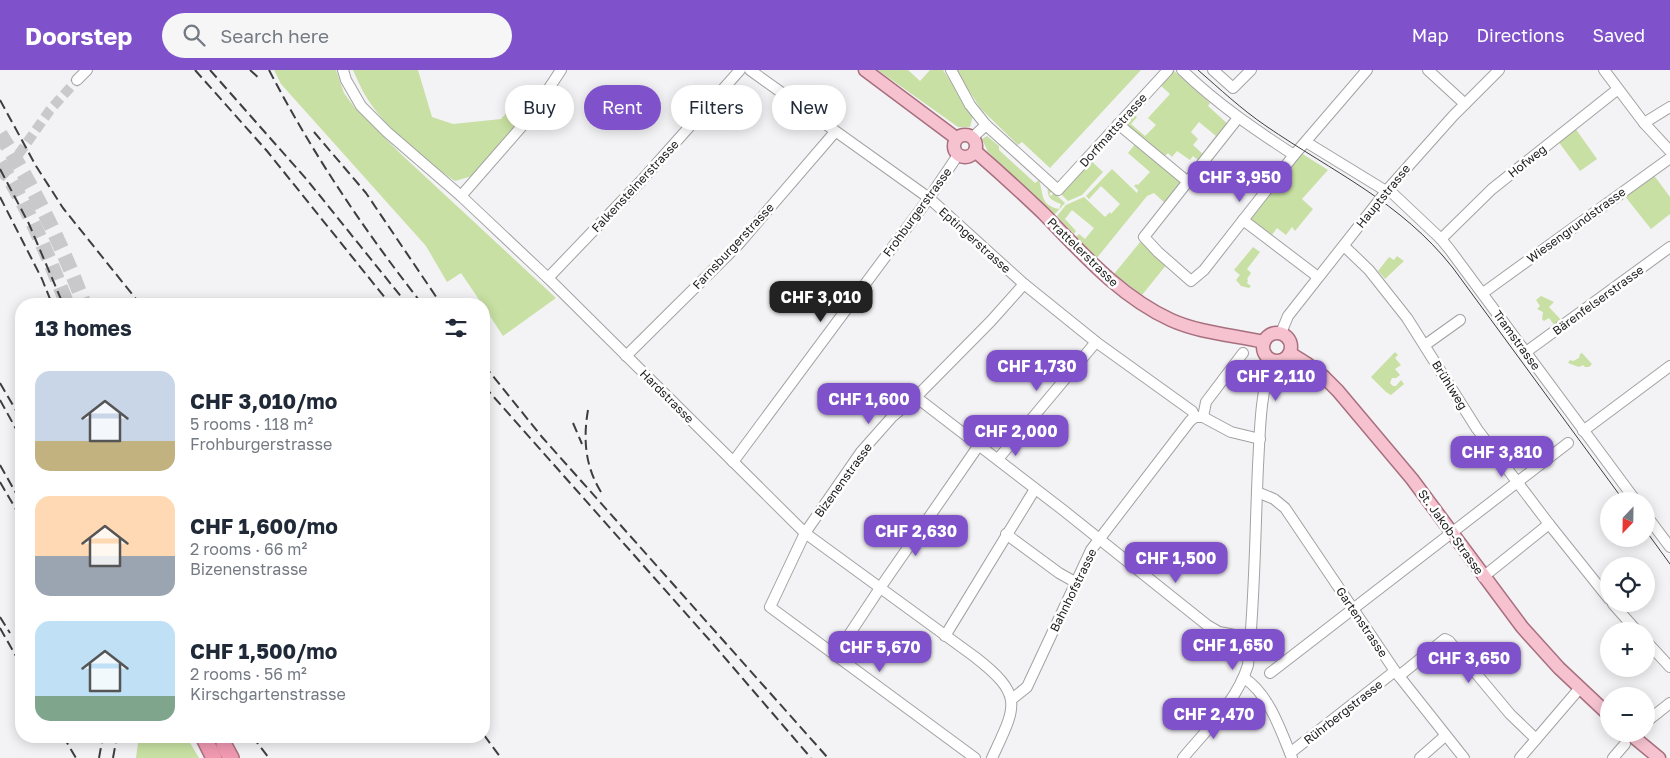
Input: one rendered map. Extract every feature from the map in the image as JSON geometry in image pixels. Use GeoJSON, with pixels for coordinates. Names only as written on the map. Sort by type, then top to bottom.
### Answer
{"type":"FeatureCollection","features":[{"type":"Feature","properties":{"kind":"highway"},"geometry":{"type":"LineString","coordinates":[[206,743],[214,758]]}},
{"type":"Feature","properties":{"kind":"main road"},"geometry":{"type":"LineString","coordinates":[[865,70],[956,138]]}},
{"type":"Feature","properties":{"kind":"main road"},"geometry":{"type":"LineString","coordinates":[[966,134],[973,137],[976,143],[975,151],[968,157],[958,154],[954,149],[956,138],[966,134]]}},
{"type":"Feature","properties":{"kind":"main road","name":"Prattelerstrasse"},"geometry":{"type":"LineString","coordinates":[[975,151],[1041,212],[1101,273],[1124,290],[1170,319],[1196,329],[1264,342]]}},
{"type":"Feature","properties":{"kind":"main road"},"geometry":{"type":"LineString","coordinates":[[1272,333],[1281,333],[1290,341],[1290,354],[1280,361],[1272,360],[1263,351],[1264,342],[1272,333]]}},
{"type":"Feature","properties":{"kind":"main road","name":"St. Jakob-Strasse"},"geometry":{"type":"LineString","coordinates":[[1290,354],[1306,363],[1338,391],[1412,479],[1483,577],[1541,650],[1600,707]]}},
{"type":"Feature","properties":{"kind":"main road"},"geometry":{"type":"LineString","coordinates":[[1633,742],[1659,758]]}},
{"type":"Feature","properties":{"kind":"street"},"geometry":{"type":"LineString","coordinates":[[76,80],[86,70]]}},
{"type":"Feature","properties":{"kind":"street","name":"Hardstrasse"},"geometry":{"type":"LineString","coordinates":[[343,70],[346,80],[361,106],[387,132],[461,196],[548,278],[806,533],[993,670],[1012,699]]}},
{"type":"Feature","properties":{"kind":"street"},"geometry":{"type":"LineString","coordinates":[[461,196],[530,117],[561,70]]}},
{"type":"Feature","properties":{"kind":"street","name":"Falkensteinerstrasse"},"geometry":{"type":"LineString","coordinates":[[548,278],[641,181],[740,70]]}},
{"type":"Feature","properties":{"kind":"street","name":"Eptingerstrasse"},"geometry":{"type":"LineString","coordinates":[[750,70],[928,198],[1024,284],[1096,342],[1199,417]]}},
{"type":"Feature","properties":{"kind":"street"},"geometry":{"type":"LineString","coordinates":[[951,70],[970,105],[986,125],[973,137]]}},
{"type":"Feature","properties":{"kind":"street","name":"Dorfmattstrasse"},"geometry":{"type":"LineString","coordinates":[[986,125],[1058,190],[1168,70]]}},
{"type":"Feature","properties":{"kind":"street"},"geometry":{"type":"LineString","coordinates":[[1182,70],[1205,93],[1294,156]]}},
{"type":"Feature","properties":{"kind":"street"},"geometry":{"type":"LineString","coordinates":[[1213,70],[1233,88],[1252,70]]}},
{"type":"Feature","properties":{"kind":"street"},"geometry":{"type":"LineString","coordinates":[[1238,118],[1144,237],[1191,281],[1204,270],[1294,156],[1367,70]]}},
{"type":"Feature","properties":{"kind":"street"},"geometry":{"type":"LineString","coordinates":[[1428,70],[1465,104]]}},
{"type":"Feature","properties":{"kind":"street","name":"Hauptstrasse"},"geometry":{"type":"LineString","coordinates":[[1281,333],[1288,316],[1387,190],[1465,104],[1499,70]]}},
{"type":"Feature","properties":{"kind":"street"},"geometry":{"type":"LineString","coordinates":[[1604,70],[1644,123],[1670,151]]}},
{"type":"Feature","properties":{"kind":"street","name":"Hofweg"},"geometry":{"type":"LineString","coordinates":[[1441,240],[1492,189],[1618,89]]}},
{"type":"Feature","properties":{"kind":"street"},"geometry":{"type":"LineString","coordinates":[[1644,123],[1670,107]]}},
{"type":"Feature","properties":{"kind":"street"},"geometry":{"type":"LineString","coordinates":[[1118,124],[1188,182]]}},
{"type":"Feature","properties":{"kind":"street","name":"Farnsburgerstrasse"},"geometry":{"type":"LineString","coordinates":[[626,356],[737,246],[835,132]]}},
{"type":"Feature","properties":{"kind":"street","name":"Tramstrasse"},"geometry":{"type":"LineString","coordinates":[[1306,142],[1387,190],[1441,240],[1483,293],[1629,492]]}},
{"type":"Feature","properties":{"kind":"street","name":"Frohburgerstrasse"},"geometry":{"type":"LineString","coordinates":[[733,462],[928,198],[958,154]]}},
{"type":"Feature","properties":{"kind":"street","name":"Wiesengrundstrasse"},"geometry":{"type":"LineString","coordinates":[[1483,293],[1670,158]]}},
{"type":"Feature","properties":{"kind":"street"},"geometry":{"type":"LineString","coordinates":[[1243,220],[1318,277]]}},
{"type":"Feature","properties":{"kind":"street","name":"Brühlweg"},"geometry":{"type":"LineString","coordinates":[[1344,246],[1368,270],[1407,318],[1477,429],[1600,588]]}},
{"type":"Feature","properties":{"kind":"street","name":"Bärenfelserstrasse"},"geometry":{"type":"LineString","coordinates":[[1526,352],[1670,247]]}},
{"type":"Feature","properties":{"kind":"street","name":"Bizenenstrasse"},"geometry":{"type":"LineString","coordinates":[[835,656],[770,607],[806,533],[861,452],[892,417],[916,397],[991,322],[1024,284]]}},
{"type":"Feature","properties":{"kind":"street"},"geometry":{"type":"LineString","coordinates":[[1425,345],[1460,320]]}},
{"type":"Feature","properties":{"kind":"street"},"geometry":{"type":"LineString","coordinates":[[998,459],[1096,342]]}},
{"type":"Feature","properties":{"kind":"street","name":"Bahnhofstrasse"},"geometry":{"type":"LineString","coordinates":[[1012,699],[1027,687],[1088,555],[1190,421],[1199,417],[1206,402],[1243,353]]}},
{"type":"Feature","properties":{"kind":"street"},"geometry":{"type":"LineString","coordinates":[[1184,758],[1236,694],[1248,665],[1260,439],[1264,398],[1272,360]]}},
{"type":"Feature","properties":{"kind":"street"},"geometry":{"type":"LineString","coordinates":[[1583,431],[1670,366]]}},
{"type":"Feature","properties":{"kind":"street"},"geometry":{"type":"LineString","coordinates":[[916,397],[998,459],[1207,625],[1218,632],[1250,638]]}},
{"type":"Feature","properties":{"kind":"street"},"geometry":{"type":"LineString","coordinates":[[1199,417],[1231,432],[1260,439]]}},
{"type":"Feature","properties":{"kind":"street"},"geometry":{"type":"LineString","coordinates":[[1270,673],[1568,443]]}},
{"type":"Feature","properties":{"kind":"street"},"geometry":{"type":"LineString","coordinates":[[975,758],[835,656],[978,445]]}},
{"type":"Feature","properties":{"kind":"street"},"geometry":{"type":"LineString","coordinates":[[945,636],[1035,488]]}},
{"type":"Feature","properties":{"kind":"street","name":"Gartenstrasse"},"geometry":{"type":"LineString","coordinates":[[1257,492],[1274,499],[1285,508],[1397,674],[1464,758]]}},
{"type":"Feature","properties":{"kind":"street"},"geometry":{"type":"LineString","coordinates":[[1483,577],[1550,524]]}},
{"type":"Feature","properties":{"kind":"street"},"geometry":{"type":"LineString","coordinates":[[1655,527],[1670,546]]}},
{"type":"Feature","properties":{"kind":"street"},"geometry":{"type":"LineString","coordinates":[[1006,534],[1059,573],[1076,582]]}},
{"type":"Feature","properties":{"kind":"street"},"geometry":{"type":"LineString","coordinates":[[1620,612],[1629,622]]}},
{"type":"Feature","properties":{"kind":"street","name":"Rührbergstrasse"},"geometry":{"type":"LineString","coordinates":[[1291,756],[1397,674],[1446,640],[1449,641],[1510,714],[1536,739]]}},
{"type":"Feature","properties":{"kind":"street"},"geometry":{"type":"LineString","coordinates":[[1655,651],[1670,667]]}},
{"type":"Feature","properties":{"kind":"street"},"geometry":{"type":"LineString","coordinates":[[1244,678],[1253,684],[1265,698],[1291,756]]}},
{"type":"Feature","properties":{"kind":"street"},"geometry":{"type":"LineString","coordinates":[[1520,758],[1579,688]]}},
{"type":"Feature","properties":{"kind":"street"},"geometry":{"type":"LineString","coordinates":[[992,758],[1010,720],[1012,699]]}},
{"type":"Feature","properties":{"kind":"street"},"geometry":{"type":"LineString","coordinates":[[1655,715],[1670,703]]}},
{"type":"Feature","properties":{"kind":"street"},"geometry":{"type":"LineString","coordinates":[[1420,758],[1445,736]]}},
{"type":"Feature","properties":{"kind":"street"},"geometry":{"type":"LineString","coordinates":[[1613,758],[1626,742]]}},
{"type":"Feature","properties":{"kind":"green space"},"geometry":{"type":"Polygon","coordinates":[[[274,70],[336,70],[344,93],[355,108],[403,156],[556,298],[503,336],[490,316],[490,298],[478,298],[461,273],[447,282],[426,246],[281,84],[274,70]]]}},
{"type":"Feature","properties":{"kind":"green space"},"geometry":{"type":"Polygon","coordinates":[[[353,70],[418,70],[432,117],[453,124],[501,119],[505,115],[505,130],[513,130],[472,176],[455,181],[393,131],[373,107],[353,70]]]}},
{"type":"Feature","properties":{"kind":"green space"},"geometry":{"type":"Polygon","coordinates":[[[878,70],[908,70],[920,81],[930,70],[943,70],[973,115],[970,127],[958,127],[878,70]]]}},
{"type":"Feature","properties":{"kind":"green space"},"geometry":{"type":"Polygon","coordinates":[[[955,70],[1141,70],[1050,168],[1022,142],[1018,145],[981,109],[955,70]]]}},
{"type":"Feature","properties":{"kind":"green space"},"geometry":{"type":"Polygon","coordinates":[[[1171,70],[1210,103],[1208,106],[1230,126],[1211,148],[1207,147],[1216,136],[1199,122],[1191,132],[1198,139],[1193,145],[1206,157],[1198,160],[1193,156],[1190,160],[1177,151],[1172,157],[1168,153],[1164,157],[1124,122],[1132,113],[1137,117],[1131,124],[1145,136],[1156,125],[1148,118],[1170,94],[1160,85],[1171,70]]]}},
{"type":"Feature","properties":{"kind":"green space"},"geometry":{"type":"Polygon","coordinates":[[[1575,128],[1597,159],[1580,171],[1558,141],[1575,128]]]}},
{"type":"Feature","properties":{"kind":"green space"},"geometry":{"type":"Polygon","coordinates":[[[987,136],[999,146],[999,150],[1035,183],[1039,180],[1044,199],[1049,205],[1059,209],[1061,204],[1049,197],[1048,188],[1052,191],[1049,194],[1051,196],[1054,193],[1065,203],[1055,214],[988,152],[982,139],[987,136]]]}},
{"type":"Feature","properties":{"kind":"green space"},"geometry":{"type":"Polygon","coordinates":[[[1136,143],[1181,180],[1181,187],[1166,204],[1154,193],[1147,196],[1096,259],[1076,237],[1079,234],[1085,239],[1094,228],[1072,210],[1065,219],[1076,231],[1074,234],[1057,216],[1066,205],[1084,197],[1105,217],[1110,212],[1111,214],[1120,204],[1101,186],[1089,199],[1086,196],[1112,169],[1137,193],[1138,190],[1134,186],[1138,185],[1150,172],[1128,153],[1136,143]]]}},
{"type":"Feature","properties":{"kind":"green space"},"geometry":{"type":"Polygon","coordinates":[[[1301,153],[1328,170],[1302,199],[1313,209],[1295,231],[1292,227],[1286,235],[1277,228],[1272,235],[1270,233],[1268,235],[1250,220],[1251,215],[1301,153]]]}},
{"type":"Feature","properties":{"kind":"green space"},"geometry":{"type":"Polygon","coordinates":[[[1088,158],[1103,172],[1082,195],[1068,201],[1059,192],[1088,158]]]}},
{"type":"Feature","properties":{"kind":"green space"},"geometry":{"type":"Polygon","coordinates":[[[1653,174],[1670,197],[1670,214],[1651,229],[1624,195],[1653,174]]]}},
{"type":"Feature","properties":{"kind":"green space"},"geometry":{"type":"Polygon","coordinates":[[[1141,241],[1167,264],[1142,295],[1114,274],[1141,241]]]}},
{"type":"Feature","properties":{"kind":"green space"},"geometry":{"type":"Polygon","coordinates":[[[1253,247],[1260,252],[1247,269],[1251,273],[1247,279],[1247,283],[1251,286],[1249,288],[1241,286],[1236,280],[1240,275],[1234,270],[1253,247]]]}},
{"type":"Feature","properties":{"kind":"green space"},"geometry":{"type":"Polygon","coordinates":[[[1397,256],[1404,261],[1385,279],[1378,271],[1389,257],[1394,260],[1397,256]]]}},
{"type":"Feature","properties":{"kind":"green space"},"geometry":{"type":"Polygon","coordinates":[[[1541,296],[1554,302],[1549,307],[1562,321],[1555,326],[1549,318],[1544,321],[1542,319],[1543,312],[1537,309],[1540,306],[1536,300],[1541,296]]]}},
{"type":"Feature","properties":{"kind":"green space"},"geometry":{"type":"Polygon","coordinates":[[[1395,352],[1398,355],[1395,358],[1401,365],[1395,369],[1400,375],[1392,378],[1390,383],[1396,386],[1401,380],[1404,384],[1391,395],[1371,377],[1395,352]]]}},
{"type":"Feature","properties":{"kind":"green space"},"geometry":{"type":"Polygon","coordinates":[[[1582,353],[1592,364],[1589,367],[1583,365],[1579,367],[1568,363],[1570,360],[1573,361],[1579,358],[1582,353]]]}},
{"type":"Feature","properties":{"kind":"green space"},"geometry":{"type":"Polygon","coordinates":[[[138,743],[190,743],[199,758],[136,758],[138,743]]]}},
{"type":"Feature","properties":{"kind":"tunnel"},"geometry":{"type":"LineString","coordinates":[[0,178],[50,110],[77,80]]}},
{"type":"Feature","properties":{"kind":"tunnel"},"geometry":{"type":"LineString","coordinates":[[0,134],[46,217],[82,298]]}},
{"type":"Feature","properties":{"kind":"tunnel"},"geometry":{"type":"LineString","coordinates":[[0,163],[20,197],[37,232],[65,298]]}},
{"type":"Feature","properties":{"kind":"tram line"},"geometry":{"type":"LineString","coordinates":[[1198,70],[1257,119],[1389,206],[1433,245],[1453,268],[1617,492]]}},
{"type":"Feature","properties":{"kind":"tram line"},"geometry":{"type":"LineString","coordinates":[[1655,543],[1670,564]]}},
{"type":"Feature","properties":{"kind":"railway"},"geometry":{"type":"LineString","coordinates":[[195,70],[267,151],[385,298]]}},
{"type":"Feature","properties":{"kind":"railway"},"geometry":{"type":"LineString","coordinates":[[210,70],[308,181],[402,298]]}},
{"type":"Feature","properties":{"kind":"railway"},"geometry":{"type":"LineString","coordinates":[[250,70],[260,79]]}},
{"type":"Feature","properties":{"kind":"railway"},"geometry":{"type":"LineString","coordinates":[[269,70],[321,161],[359,219],[418,298]]}},
{"type":"Feature","properties":{"kind":"railway"},"geometry":{"type":"LineString","coordinates":[[0,100],[36,166],[63,208],[135,298]]}},
{"type":"Feature","properties":{"kind":"railway"},"geometry":{"type":"LineString","coordinates":[[314,132],[366,193],[437,298]]}},
{"type":"Feature","properties":{"kind":"railway"},"geometry":{"type":"LineString","coordinates":[[0,169],[29,224],[60,298]]}},
{"type":"Feature","properties":{"kind":"railway"},"geometry":{"type":"LineString","coordinates":[[0,197],[42,279],[50,298]]}},
{"type":"Feature","properties":{"kind":"railway"},"geometry":{"type":"LineString","coordinates":[[490,372],[542,437],[828,758]]}},
{"type":"Feature","properties":{"kind":"railway"},"geometry":{"type":"LineString","coordinates":[[0,383],[15,409]]}},
{"type":"Feature","properties":{"kind":"railway"},"geometry":{"type":"LineString","coordinates":[[490,393],[713,644],[811,758]]}},
{"type":"Feature","properties":{"kind":"railway"},"geometry":{"type":"LineString","coordinates":[[0,400],[15,427]]}},
{"type":"Feature","properties":{"kind":"railway"},"geometry":{"type":"LineString","coordinates":[[588,410],[587,452],[592,472],[601,492]]}},
{"type":"Feature","properties":{"kind":"railway"},"geometry":{"type":"LineString","coordinates":[[573,423],[582,444]]}},
{"type":"Feature","properties":{"kind":"railway"},"geometry":{"type":"LineString","coordinates":[[0,465],[15,491]]}},
{"type":"Feature","properties":{"kind":"railway"},"geometry":{"type":"LineString","coordinates":[[0,482],[15,508]]}},
{"type":"Feature","properties":{"kind":"railway"},"geometry":{"type":"LineString","coordinates":[[0,617],[10,633]]}},
{"type":"Feature","properties":{"kind":"railway"},"geometry":{"type":"LineString","coordinates":[[0,628],[15,654]]}},
{"type":"Feature","properties":{"kind":"railway"},"geometry":{"type":"LineString","coordinates":[[67,743],[76,758]]}},
{"type":"Feature","properties":{"kind":"railway"},"geometry":{"type":"LineString","coordinates":[[99,758],[102,743]]}},
{"type":"Feature","properties":{"kind":"railway"},"geometry":{"type":"LineString","coordinates":[[113,758],[116,743]]}},
{"type":"Feature","properties":{"kind":"railway"},"geometry":{"type":"LineString","coordinates":[[257,743],[269,758]]}},
{"type":"Feature","properties":{"kind":"railway"},"geometry":{"type":"LineString","coordinates":[[490,743],[501,758]]}}]}
